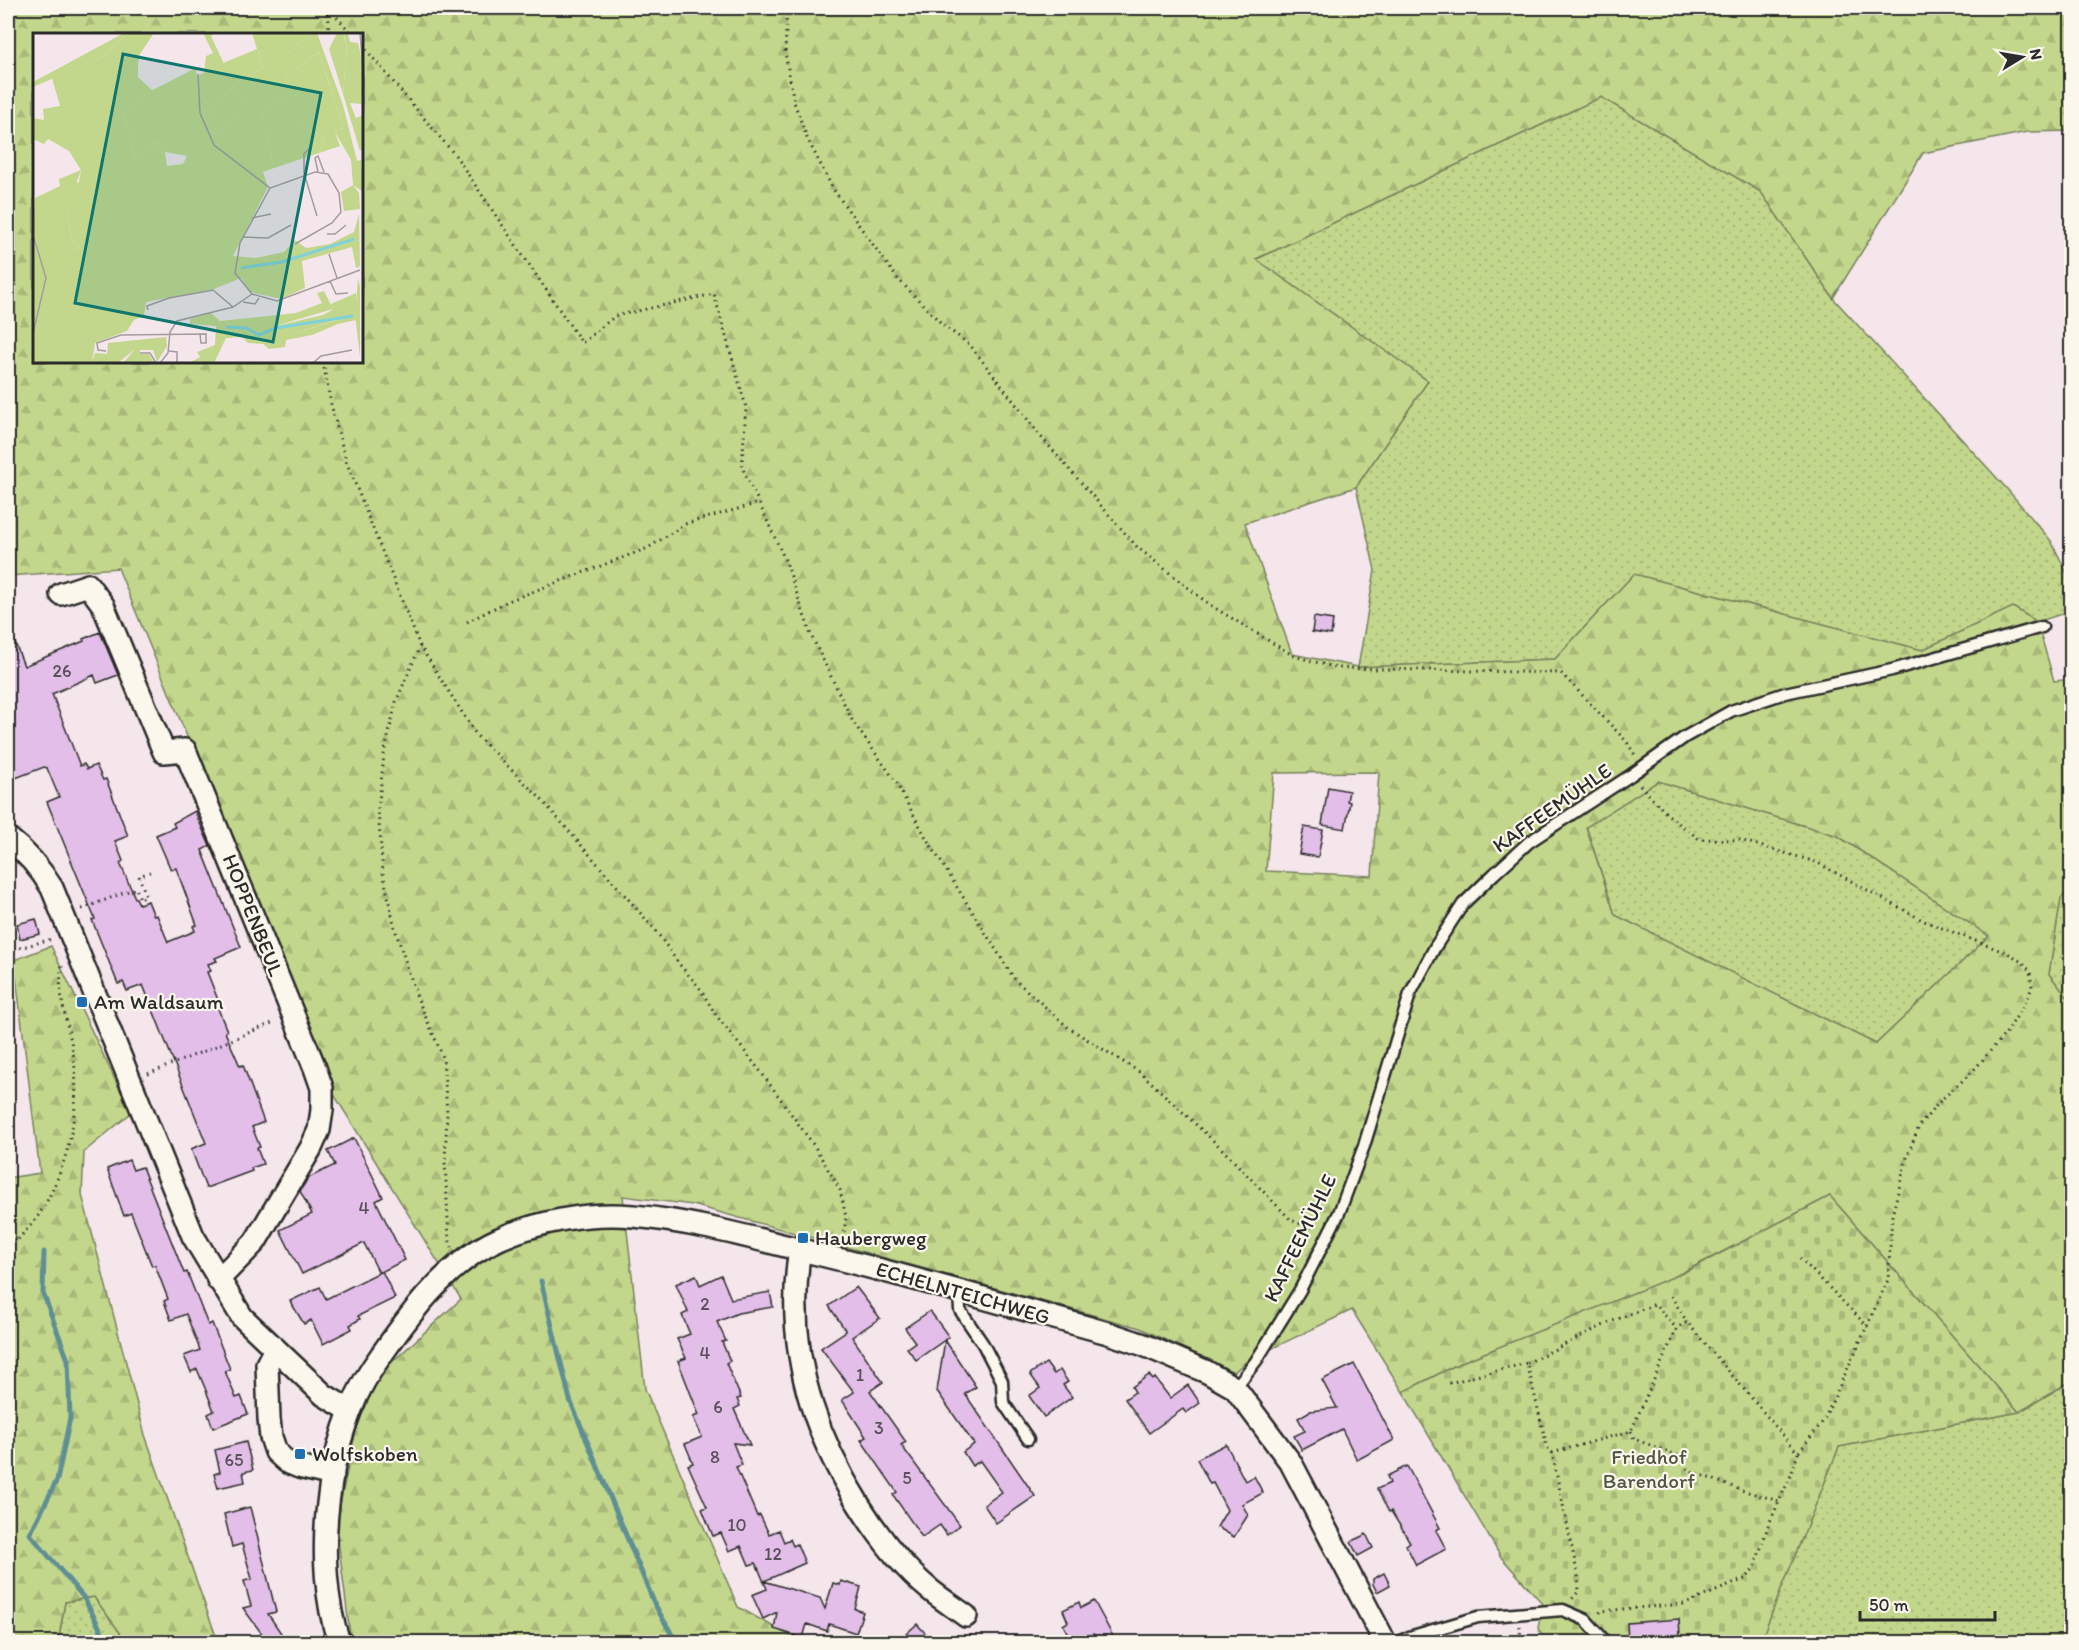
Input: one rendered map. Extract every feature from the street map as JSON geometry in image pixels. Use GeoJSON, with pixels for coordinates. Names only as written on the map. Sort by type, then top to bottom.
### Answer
{"type":"FeatureCollection","features":[{"type":"Feature","properties":{"kind":"street","name":"HOPPENBEUL"},"geometry":{"type":"LineString","coordinates":[[61,594],[88,585],[103,605],[164,752],[185,750],[322,1088],[319,1130],[311,1148],[255,1242],[218,1280]]}},
{"type":"Feature","properties":{"kind":"street"},"geometry":{"type":"LineString","coordinates":[[8,838],[40,869],[52,888],[193,1236],[218,1280],[242,1317],[274,1349],[324,1395],[349,1410]]}},
{"type":"Feature","properties":{"kind":"street","name":"ECHELNTEICHWEG"},"geometry":{"type":"LineString","coordinates":[[339,1642],[333,1626],[327,1581],[325,1525],[333,1475],[349,1410],[368,1375],[397,1332],[458,1265],[497,1240],[539,1224],[586,1217],[631,1215],[672,1221],[841,1259],[1144,1345],[1207,1372],[1235,1388],[1291,1463],[1385,1642]]}},
{"type":"Feature","properties":{"kind":"street"},"geometry":{"type":"LineString","coordinates":[[800,1249],[795,1281],[798,1344],[812,1407],[827,1448],[872,1524],[893,1551],[928,1588],[966,1616]]}},
{"type":"Feature","properties":{"kind":"street"},"geometry":{"type":"LineString","coordinates":[[274,1349],[267,1364],[268,1419],[276,1452],[287,1462],[299,1467],[333,1475]]}},
{"type":"Feature","properties":{"kind":"lane","name":"KAFFEEMÜHLE"},"geometry":{"type":"LineString","coordinates":[[1235,1388],[1256,1361],[1300,1290],[1339,1213],[1364,1146],[1410,994],[1435,947],[1463,904],[1529,842],[1685,737],[1731,711],[1785,693],[1892,670],[2042,627]]}},
{"type":"Feature","properties":{"kind":"lane"},"geometry":{"type":"LineString","coordinates":[[959,1292],[960,1310],[983,1344],[1002,1381],[1003,1402],[1028,1439]]}},
{"type":"Feature","properties":{"kind":"lane"},"geometry":{"type":"LineString","coordinates":[[1398,1642],[1478,1617],[1563,1610],[1586,1620],[1605,1641]]}},
{"type":"Feature","properties":{"kind":"path"},"geometry":{"type":"LineString","coordinates":[[327,8],[328,33]]}},
{"type":"Feature","properties":{"kind":"path"},"geometry":{"type":"LineString","coordinates":[[327,8],[351,33]]}},
{"type":"Feature","properties":{"kind":"path"},"geometry":{"type":"LineString","coordinates":[[786,8],[785,52],[794,102],[807,138],[833,189],[897,278],[943,325],[970,345],[1042,438],[1137,547],[1210,604],[1294,656],[1337,668],[1561,673],[1627,742],[1643,766]]}},
{"type":"Feature","properties":{"kind":"path"},"geometry":{"type":"LineString","coordinates":[[363,46],[455,155],[582,343],[615,316],[714,294],[746,407],[742,467],[786,562],[811,635],[853,722],[894,779],[928,841],[1015,980],[1069,1028],[1141,1073],[1220,1147],[1291,1220],[1328,1235]]}},
{"type":"Feature","properties":{"kind":"path"},"geometry":{"type":"LineString","coordinates":[[324,363],[331,404],[346,461],[420,646],[477,736],[541,799],[656,931],[815,1147],[840,1190],[846,1217],[841,1259]]}},
{"type":"Feature","properties":{"kind":"path"},"geometry":{"type":"LineString","coordinates":[[467,622],[508,601],[648,548],[685,524],[759,503]]}},
{"type":"Feature","properties":{"kind":"path"},"geometry":{"type":"LineString","coordinates":[[420,646],[396,702],[384,755],[378,811],[383,873],[394,929],[417,997],[443,1057],[447,1112],[445,1162],[449,1239],[458,1265]]}},
{"type":"Feature","properties":{"kind":"path"},"geometry":{"type":"LineString","coordinates":[[1591,1626],[1601,1611],[1685,1604],[1747,1578],[1755,1566],[1768,1526],[1791,1475],[1798,1453],[1824,1420],[1888,1280],[1892,1216],[1906,1160],[1919,1126],[1942,1099],[1972,1072],[2012,1026],[2023,1010],[2032,987],[2030,971],[2012,955],[1924,921],[1816,862],[1740,840],[1699,839],[1667,814],[1631,775]]}},
{"type":"Feature","properties":{"kind":"path"},"geometry":{"type":"LineString","coordinates":[[93,905],[136,888],[140,899],[146,896],[139,876],[150,872]]}},
{"type":"Feature","properties":{"kind":"path"},"geometry":{"type":"LineString","coordinates":[[8,951],[71,933]]}},
{"type":"Feature","properties":{"kind":"path"},"geometry":{"type":"LineString","coordinates":[[8,1238],[16,1241],[36,1218],[51,1194],[66,1155],[75,1118],[74,1055],[59,981],[62,966],[80,957]]}},
{"type":"Feature","properties":{"kind":"path"},"geometry":{"type":"LineString","coordinates":[[131,1081],[294,1015]]}},
{"type":"Feature","properties":{"kind":"path"},"geometry":{"type":"LineString","coordinates":[[1800,1258],[1868,1327]]}},
{"type":"Feature","properties":{"kind":"path"},"geometry":{"type":"LineString","coordinates":[[1671,1296],[1687,1322],[1798,1453]]}},
{"type":"Feature","properties":{"kind":"path"},"geometry":{"type":"LineString","coordinates":[[1449,1383],[1527,1363],[1608,1323],[1655,1304],[1677,1328]]}},
{"type":"Feature","properties":{"kind":"path"},"geometry":{"type":"LineString","coordinates":[[1552,1453],[1630,1431],[1677,1328],[1687,1322]]}},
{"type":"Feature","properties":{"kind":"path"},"geometry":{"type":"LineString","coordinates":[[1527,1363],[1547,1447],[1552,1453],[1579,1583],[1579,1591],[1563,1610]]}},
{"type":"Feature","properties":{"kind":"path"},"geometry":{"type":"LineString","coordinates":[[1630,1431],[1634,1439],[1682,1456],[1688,1470],[1741,1490],[1779,1501]]}},
{"type":"Feature","properties":{"kind":"green space"},"geometry":{"type":"Polygon","coordinates":[[[8,8],[2071,8],[2071,131],[2027,132],[1923,153],[1833,298],[1761,192],[1601,97],[1256,259],[1428,381],[1356,487],[1245,523],[1292,654],[1358,667],[1555,659],[1634,574],[1922,650],[2013,607],[2037,622],[2054,681],[2072,679],[2071,890],[2061,898],[2049,974],[2071,1002],[2071,1381],[2019,1412],[1830,1196],[1662,1283],[1462,1362],[1403,1392],[1352,1310],[1248,1360],[1234,1372],[1140,1328],[693,1205],[623,1196],[645,1389],[738,1607],[801,1642],[351,1642],[336,1523],[365,1387],[461,1299],[333,1093],[118,568],[8,576],[8,8]],[[1379,772],[1274,773],[1266,871],[1372,876],[1379,772]],[[1658,781],[1586,827],[1615,915],[1876,1044],[1989,936],[1838,836],[1658,781]]]}},
{"type":"Feature","properties":{"kind":"green space"},"geometry":{"type":"Polygon","coordinates":[[[1601,97],[1761,192],[1833,298],[2007,489],[2051,541],[2071,581],[2071,611],[2037,622],[2013,607],[1922,650],[1634,574],[1555,659],[1358,667],[1375,570],[1356,487],[1428,381],[1255,260],[1601,97]]]}},
{"type":"Feature","properties":{"kind":"green space"},"geometry":{"type":"Polygon","coordinates":[[[1658,781],[1838,836],[1990,936],[1876,1044],[1615,915],[1586,826],[1658,781]]]}},
{"type":"Feature","properties":{"kind":"green space"},"geometry":{"type":"Polygon","coordinates":[[[2071,890],[2071,1002],[2049,974],[2061,898],[2071,890]]]}},
{"type":"Feature","properties":{"kind":"green space"},"geometry":{"type":"Polygon","coordinates":[[[51,946],[131,1113],[84,1152],[82,1195],[145,1435],[218,1642],[127,1642],[94,1597],[65,1602],[58,1642],[8,1642],[8,1178],[40,1173],[14,960],[51,946]]]}},
{"type":"Feature","properties":{"kind":"green space","name":"Friedhof Barendorf"},"geometry":{"type":"Polygon","coordinates":[[[1830,1196],[2019,1412],[1839,1447],[1760,1642],[1546,1642],[1538,1628],[1543,1604],[1501,1557],[1403,1392],[1462,1362],[1683,1273],[1830,1196]]]}},
{"type":"Feature","properties":{"kind":"green space"},"geometry":{"type":"Polygon","coordinates":[[[2071,1381],[2071,1642],[1760,1642],[1839,1447],[2019,1412],[2071,1381]]]}},
{"type":"Feature","properties":{"kind":"green space"},"geometry":{"type":"Polygon","coordinates":[[[94,1597],[127,1642],[58,1642],[65,1602],[94,1597]]]}},
{"type":"Feature","properties":{"kind":"building"},"geometry":{"type":"Polygon","coordinates":[[[1314,617],[1333,620],[1331,635],[1312,632],[1314,617]]]}},
{"type":"Feature","properties":{"kind":"building"},"geometry":{"type":"Polygon","coordinates":[[[9,627],[24,666],[100,632],[118,675],[97,683],[94,675],[52,694],[80,766],[84,764],[87,769],[96,765],[103,780],[106,779],[128,836],[115,841],[123,861],[120,863],[135,898],[139,904],[148,901],[154,916],[157,915],[168,942],[195,931],[193,926],[197,925],[176,868],[171,870],[156,835],[175,827],[173,823],[195,811],[210,846],[202,850],[241,947],[215,958],[217,961],[208,964],[211,971],[207,972],[220,1005],[217,1006],[227,1031],[225,1032],[240,1066],[243,1065],[264,1122],[252,1127],[260,1147],[257,1148],[263,1164],[251,1168],[252,1171],[206,1188],[191,1149],[206,1143],[143,985],[127,991],[123,982],[118,984],[92,920],[95,919],[47,802],[59,797],[47,768],[44,767],[13,779],[8,765],[9,627]]]}},
{"type":"Feature","properties":{"kind":"building"},"geometry":{"type":"Polygon","coordinates":[[[1328,787],[1349,791],[1347,801],[1350,802],[1345,829],[1322,825],[1328,787]]]}},
{"type":"Feature","properties":{"kind":"building"},"geometry":{"type":"Polygon","coordinates":[[[1304,827],[1323,830],[1318,857],[1299,854],[1304,827]]]}},
{"type":"Feature","properties":{"kind":"building"},"geometry":{"type":"Polygon","coordinates":[[[36,919],[40,934],[20,939],[17,924],[36,919]]]}},
{"type":"Feature","properties":{"kind":"building"},"geometry":{"type":"Polygon","coordinates":[[[354,1138],[383,1197],[376,1201],[405,1260],[379,1273],[364,1243],[302,1274],[280,1230],[312,1214],[300,1191],[308,1178],[335,1165],[328,1151],[354,1138]]]}},
{"type":"Feature","properties":{"kind":"building"},"geometry":{"type":"Polygon","coordinates":[[[129,1160],[133,1170],[142,1167],[184,1273],[187,1272],[208,1325],[212,1323],[230,1369],[225,1371],[236,1398],[241,1396],[248,1414],[213,1428],[208,1414],[214,1411],[205,1388],[197,1369],[191,1372],[184,1356],[200,1350],[186,1314],[171,1320],[164,1301],[168,1299],[155,1265],[152,1266],[131,1213],[124,1216],[107,1169],[129,1160]]]}},
{"type":"Feature","properties":{"kind":"building"},"geometry":{"type":"Polygon","coordinates":[[[382,1271],[395,1298],[358,1316],[360,1319],[350,1325],[352,1329],[323,1344],[311,1320],[304,1324],[290,1301],[320,1287],[326,1299],[382,1271]]]}},
{"type":"Feature","properties":{"kind":"building"},"geometry":{"type":"Polygon","coordinates":[[[696,1275],[700,1285],[721,1275],[731,1299],[770,1292],[773,1307],[738,1313],[717,1322],[726,1341],[722,1342],[730,1361],[726,1363],[741,1398],[737,1399],[740,1406],[734,1409],[750,1445],[733,1443],[742,1465],[736,1467],[757,1516],[760,1515],[769,1534],[779,1530],[784,1542],[790,1539],[793,1546],[797,1544],[805,1563],[764,1581],[820,1598],[825,1609],[833,1583],[840,1585],[841,1581],[861,1587],[855,1609],[863,1612],[856,1633],[829,1624],[827,1631],[807,1624],[803,1638],[774,1629],[777,1612],[763,1619],[752,1595],[767,1589],[756,1563],[749,1565],[741,1546],[729,1551],[721,1533],[713,1536],[702,1509],[707,1507],[688,1465],[693,1463],[685,1444],[702,1437],[693,1417],[699,1415],[678,1361],[686,1358],[677,1339],[690,1334],[682,1315],[688,1312],[676,1284],[696,1275]]]}},
{"type":"Feature","properties":{"kind":"building"},"geometry":{"type":"Polygon","coordinates":[[[856,1287],[880,1318],[852,1337],[883,1382],[870,1391],[906,1442],[901,1445],[960,1525],[947,1535],[940,1525],[922,1537],[893,1495],[897,1492],[861,1440],[866,1437],[842,1400],[854,1392],[821,1348],[846,1331],[829,1306],[856,1287]]]}},
{"type":"Feature","properties":{"kind":"building"},"geometry":{"type":"Polygon","coordinates":[[[930,1311],[949,1337],[916,1360],[907,1348],[915,1342],[905,1328],[930,1311]]]}},
{"type":"Feature","properties":{"kind":"building"},"geometry":{"type":"Polygon","coordinates":[[[945,1340],[976,1387],[965,1394],[1035,1496],[996,1523],[984,1505],[1002,1492],[980,1461],[972,1466],[963,1452],[974,1444],[937,1391],[945,1340]]]}},
{"type":"Feature","properties":{"kind":"building"},"geometry":{"type":"Polygon","coordinates":[[[1046,1363],[1054,1374],[1060,1370],[1068,1382],[1063,1385],[1072,1397],[1044,1417],[1029,1396],[1040,1388],[1030,1374],[1046,1363]]]}},
{"type":"Feature","properties":{"kind":"building"},"geometry":{"type":"Polygon","coordinates":[[[1354,1364],[1394,1440],[1357,1460],[1342,1429],[1302,1450],[1294,1436],[1305,1431],[1298,1418],[1310,1411],[1337,1408],[1322,1380],[1354,1364]]]}},
{"type":"Feature","properties":{"kind":"building"},"geometry":{"type":"Polygon","coordinates":[[[1149,1375],[1153,1380],[1155,1378],[1170,1398],[1188,1385],[1200,1403],[1186,1413],[1183,1409],[1149,1433],[1125,1399],[1135,1392],[1132,1387],[1149,1375]]]}},
{"type":"Feature","properties":{"kind":"building"},"geometry":{"type":"Polygon","coordinates":[[[246,1442],[253,1470],[243,1472],[245,1482],[218,1488],[214,1474],[220,1472],[215,1450],[246,1442]]]}},
{"type":"Feature","properties":{"kind":"building"},"geometry":{"type":"Polygon","coordinates":[[[1226,1444],[1245,1481],[1254,1476],[1263,1493],[1242,1504],[1248,1515],[1234,1537],[1217,1527],[1227,1510],[1197,1459],[1226,1444]]]}},
{"type":"Feature","properties":{"kind":"building"},"geometry":{"type":"Polygon","coordinates":[[[1407,1466],[1440,1528],[1436,1530],[1446,1549],[1416,1565],[1406,1545],[1410,1542],[1391,1511],[1389,1512],[1377,1489],[1390,1483],[1387,1476],[1407,1466]]]}},
{"type":"Feature","properties":{"kind":"building"},"geometry":{"type":"Polygon","coordinates":[[[250,1507],[276,1612],[268,1614],[283,1636],[275,1642],[268,1642],[243,1608],[251,1606],[244,1581],[252,1579],[242,1544],[232,1547],[224,1514],[250,1507]]]}},
{"type":"Feature","properties":{"kind":"building"},"geometry":{"type":"Polygon","coordinates":[[[1366,1534],[1373,1548],[1358,1556],[1351,1542],[1366,1534]]]}},
{"type":"Feature","properties":{"kind":"building"},"geometry":{"type":"Polygon","coordinates":[[[1384,1573],[1390,1585],[1377,1592],[1373,1579],[1384,1573]]]}},
{"type":"Feature","properties":{"kind":"building"},"geometry":{"type":"Polygon","coordinates":[[[1094,1601],[1116,1642],[1097,1642],[1093,1634],[1084,1639],[1082,1635],[1072,1641],[1063,1625],[1068,1622],[1063,1610],[1079,1602],[1081,1608],[1094,1601]]]}},
{"type":"Feature","properties":{"kind":"building"},"geometry":{"type":"Polygon","coordinates":[[[1679,1619],[1678,1642],[1628,1642],[1627,1623],[1679,1619]]]}},
{"type":"Feature","properties":{"kind":"building"},"geometry":{"type":"Polygon","coordinates":[[[917,1624],[933,1642],[897,1642],[917,1624]]]}},
{"type":"Feature","properties":{"kind":"waterway"},"geometry":{"type":"LineString","coordinates":[[44,1252],[43,1293],[68,1360],[70,1418],[57,1480],[30,1534],[84,1598],[107,1642]]}},
{"type":"Feature","properties":{"kind":"waterway"},"geometry":{"type":"LineString","coordinates":[[541,1281],[570,1400],[655,1605],[676,1642]]}},
{"type":"Feature","properties":{"kind":"place","name":"Am Waldsaum"},"geometry":{"type":"Point","coordinates":[82,1002]}},
{"type":"Feature","properties":{"kind":"place","name":"Haubergweg"},"geometry":{"type":"Point","coordinates":[803,1238]}},
{"type":"Feature","properties":{"kind":"place","name":"Wolfskoben"},"geometry":{"type":"Point","coordinates":[300,1454]}}]}
